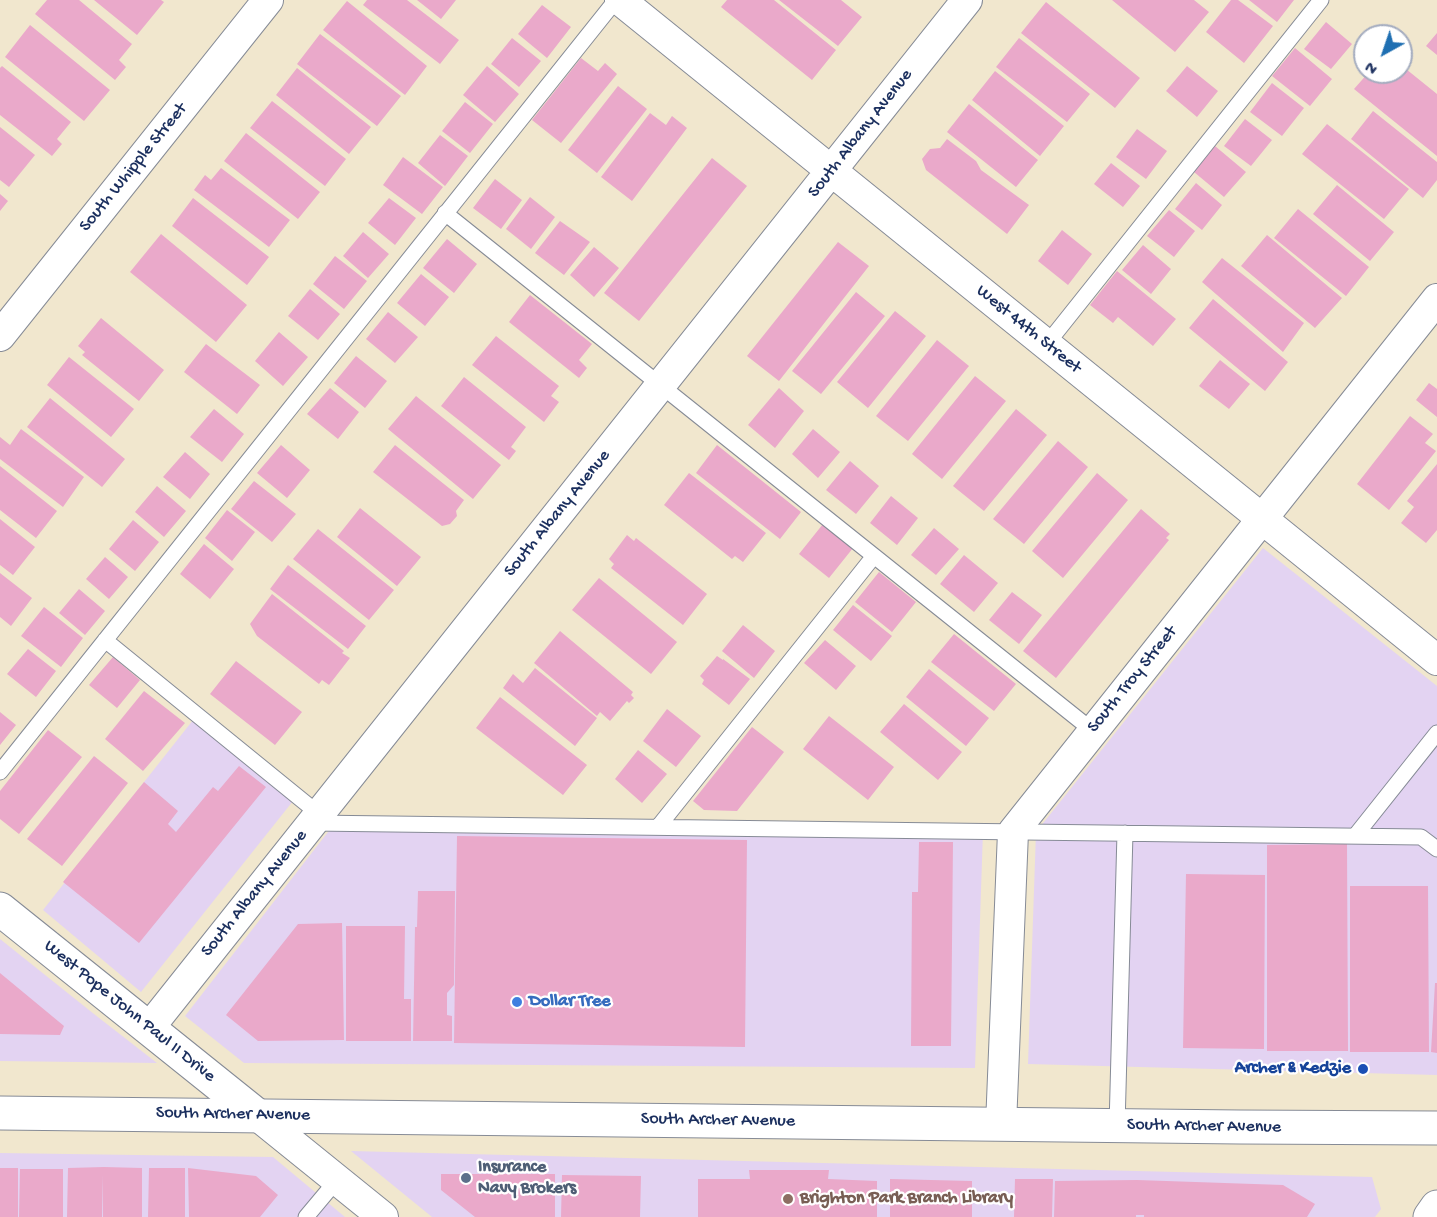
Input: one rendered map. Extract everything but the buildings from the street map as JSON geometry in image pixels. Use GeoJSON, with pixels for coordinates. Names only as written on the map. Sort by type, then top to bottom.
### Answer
{"type":"FeatureCollection","features":[{"type":"Feature","properties":{"kind":"main road","name":"West Pope John Paul II Drive"},"geometry":{"type":"LineString","coordinates":[[0,909],[258,1116]]}},
{"type":"Feature","properties":{"kind":"main road","name":"South Archer Avenue"},"geometry":{"type":"LineString","coordinates":[[0,1113],[1437,1128]]}},
{"type":"Feature","properties":{"kind":"main road"},"geometry":{"type":"LineString","coordinates":[[1430,1217],[1437,1207]]}},
{"type":"Feature","properties":{"kind":"street","name":"South Whipple Street"},"geometry":{"type":"LineString","coordinates":[[0,336],[268,0]]}},
{"type":"Feature","properties":{"kind":"street","name":"West 44th Street"},"geometry":{"type":"LineString","coordinates":[[618,0],[1437,660]]}},
{"type":"Feature","properties":{"kind":"street","name":"South Albany Avenue"},"geometry":{"type":"LineString","coordinates":[[149,1028],[967,0]]}},
{"type":"Feature","properties":{"kind":"street","name":"South Troy Street"},"geometry":{"type":"LineString","coordinates":[[1013,832],[1437,299]]}},
{"type":"Feature","properties":{"kind":"street"},"geometry":{"type":"LineString","coordinates":[[1001,1125],[1013,832]]}},
{"type":"Feature","properties":{"kind":"street"},"geometry":{"type":"LineString","coordinates":[[258,1116],[383,1217]]}},
{"type":"Feature","properties":{"kind":"lane"},"geometry":{"type":"LineString","coordinates":[[0,772],[445,213],[618,0]]}},
{"type":"Feature","properties":{"kind":"lane"},"geometry":{"type":"LineString","coordinates":[[1046,345],[1322,0]]}},
{"type":"Feature","properties":{"kind":"lane"},"geometry":{"type":"LineString","coordinates":[[445,213],[1093,731]]}},
{"type":"Feature","properties":{"kind":"lane"},"geometry":{"type":"LineString","coordinates":[[658,826],[874,556]]}},
{"type":"Feature","properties":{"kind":"lane"},"geometry":{"type":"LineString","coordinates":[[105,640],[315,819],[1421,837],[1437,849]]}},
{"type":"Feature","properties":{"kind":"lane"},"geometry":{"type":"LineString","coordinates":[[1355,836],[1437,733]]}},
{"type":"Feature","properties":{"kind":"lane"},"geometry":{"type":"LineString","coordinates":[[1117,1126],[1125,833]]}},
{"type":"Feature","properties":{"kind":"lane"},"geometry":{"type":"LineString","coordinates":[[306,1217],[337,1180]]}},
{"type":"Feature","properties":{"kind":"shaded area"},"geometry":{"type":"Polygon","coordinates":[[[1263,548],[1437,686],[1437,1075],[1028,1064],[1036,832],[1263,548]]]}},
{"type":"Feature","properties":{"kind":"shaded area"},"geometry":{"type":"Polygon","coordinates":[[[197,715],[297,796],[141,992],[43,910],[197,715]]]}},
{"type":"Feature","properties":{"kind":"shaded area"},"geometry":{"type":"Polygon","coordinates":[[[335,823],[983,831],[975,1068],[244,1063],[185,1016],[335,823]]]}},
{"type":"Feature","properties":{"kind":"shaded area"},"geometry":{"type":"Polygon","coordinates":[[[0,939],[94,1014],[157,1063],[0,1061],[0,939]]]}},
{"type":"Feature","properties":{"kind":"shaded area"},"geometry":{"type":"Polygon","coordinates":[[[351,1151],[1372,1177],[1381,1209],[1375,1217],[432,1217],[351,1151]]]}},
{"type":"Feature","properties":{"kind":"shaded area"},"geometry":{"type":"Polygon","coordinates":[[[0,1153],[273,1157],[345,1217],[0,1217],[0,1153]]]}},
{"type":"Feature","properties":{"kind":"place","name":"Dollar Tree"},"geometry":{"type":"Point","coordinates":[517,1002]}},
{"type":"Feature","properties":{"kind":"place","name":"Archer & Kedzie"},"geometry":{"type":"Point","coordinates":[1363,1069]}},
{"type":"Feature","properties":{"kind":"place","name":"Insurance Navy Brokers"},"geometry":{"type":"Point","coordinates":[466,1178]}},
{"type":"Feature","properties":{"kind":"place","name":"Brighton Park Branch Library"},"geometry":{"type":"Point","coordinates":[788,1199]}}]}
